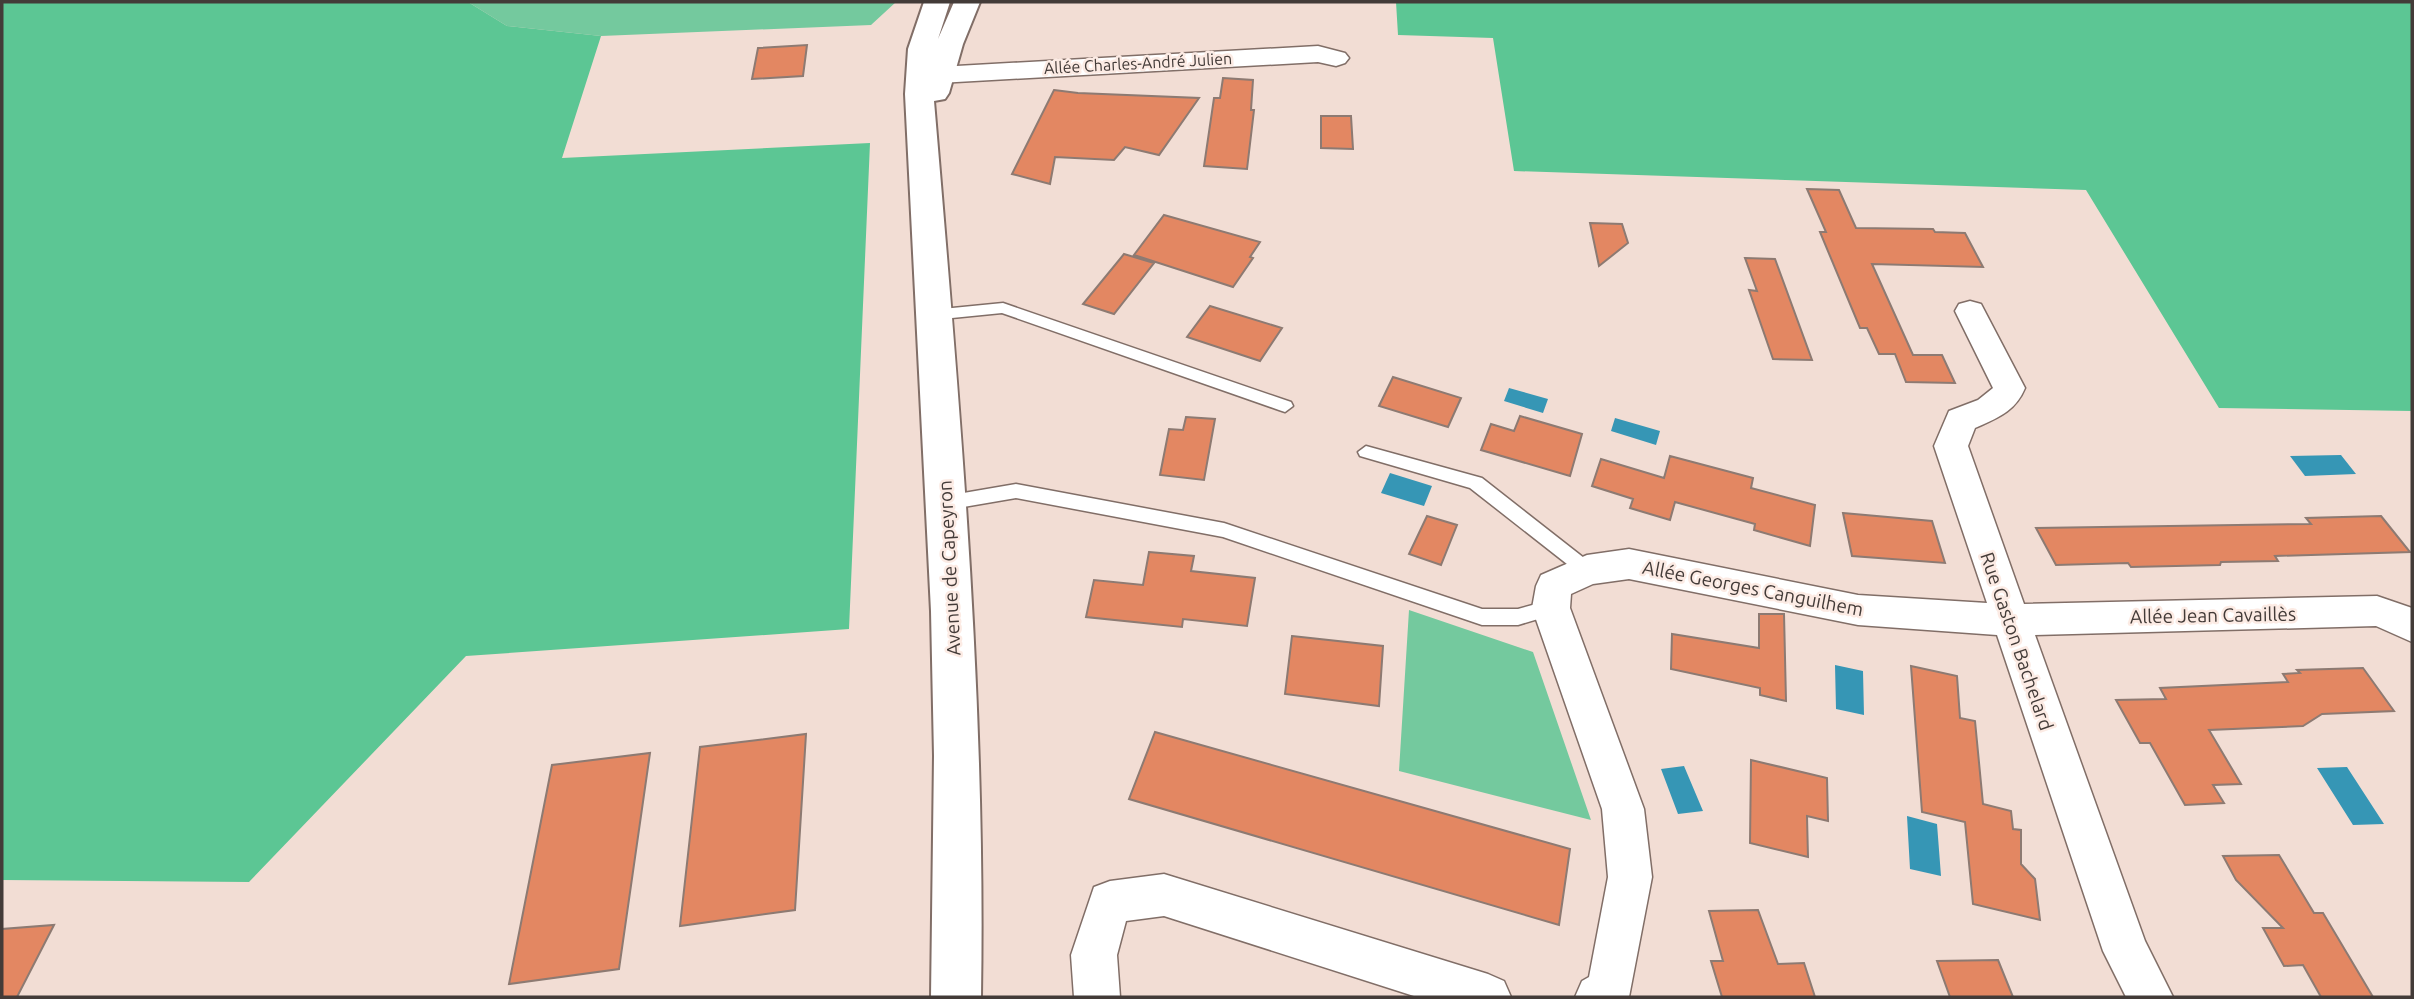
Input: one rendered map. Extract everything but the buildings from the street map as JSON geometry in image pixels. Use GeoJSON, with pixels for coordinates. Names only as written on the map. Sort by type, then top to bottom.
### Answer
{"type":"FeatureCollection","features":[{"type":"Feature","properties":{"kind":"main road","name":"Avenue de Capeyron"},"geometry":{"type":"LineString","coordinates":[[937,2],[926,27],[918,65],[919,114],[925,140],[932,315],[946,503],[957,735],[956,997]]}},
{"type":"Feature","properties":{"kind":"main road","name":"Avenue de Capeyron"},"geometry":{"type":"LineString","coordinates":[[925,140],[939,75],[967,2]]}},
{"type":"Feature","properties":{"kind":"street","name":"Allée Charles-André Julien"},"geometry":{"type":"LineString","coordinates":[[939,75],[1318,54],[1336,58]]}},
{"type":"Feature","properties":{"kind":"street","name":"Rue Gaston Bachelard"},"geometry":{"type":"LineString","coordinates":[[1970,311],[2009,388],[2007,396],[2000,402],[1961,419],[1951,446],[2126,951],[2150,997]]}},
{"type":"Feature","properties":{"kind":"street","name":"Allée Georges Canguilhem"},"geometry":{"type":"LineString","coordinates":[[1550,608],[1554,586],[1587,570],[1629,564],[1858,610],[2010,621]]}},
{"type":"Feature","properties":{"kind":"street"},"geometry":{"type":"LineString","coordinates":[[1550,608],[1623,809],[1630,877],[1609,990],[1598,997]]}},
{"type":"Feature","properties":{"kind":"street","name":"Allée Jean Cavaillès"},"geometry":{"type":"LineString","coordinates":[[2010,621],[2376,611],[2412,626]]}},
{"type":"Feature","properties":{"kind":"street"},"geometry":{"type":"LineString","coordinates":[[1097,997],[1094,955],[1110,902],[1164,895],[1488,997]]}},
{"type":"Feature","properties":{"kind":"lane"},"geometry":{"type":"LineString","coordinates":[[932,315],[1003,309],[1285,406]]}},
{"type":"Feature","properties":{"kind":"lane"},"geometry":{"type":"LineString","coordinates":[[1366,452],[1476,483],[1587,570]]}},
{"type":"Feature","properties":{"kind":"lane"},"geometry":{"type":"LineString","coordinates":[[946,503],[1016,491],[1224,530],[1482,617],[1518,617],[1550,608]]}},
{"type":"Feature","properties":{"kind":"green space"},"geometry":{"type":"Polygon","coordinates":[[[2,2],[468,2],[507,26],[601,36],[562,158],[870,143],[849,629],[466,656],[249,882],[2,880],[2,2]]]}},
{"type":"Feature","properties":{"kind":"green space"},"geometry":{"type":"Polygon","coordinates":[[[468,2],[896,2],[871,25],[601,36],[507,26],[468,2]]]}},
{"type":"Feature","properties":{"kind":"green space"},"geometry":{"type":"Polygon","coordinates":[[[1396,2],[2412,2],[2412,411],[2219,408],[2086,190],[1514,171],[1493,38],[1398,35],[1396,2]]]}},
{"type":"Feature","properties":{"kind":"green space"},"geometry":{"type":"Polygon","coordinates":[[[1409,610],[1533,652],[1591,820],[1399,771],[1409,610]]]}},
{"type":"Feature","properties":{"kind":"water"},"geometry":{"type":"Polygon","coordinates":[[[1509,388],[1548,399],[1543,413],[1504,401],[1509,388]]]}},
{"type":"Feature","properties":{"kind":"water"},"geometry":{"type":"Polygon","coordinates":[[[1615,418],[1660,431],[1656,445],[1611,431],[1615,418]]]}},
{"type":"Feature","properties":{"kind":"water"},"geometry":{"type":"Polygon","coordinates":[[[2341,455],[2356,474],[2305,476],[2290,456],[2341,455]]]}},
{"type":"Feature","properties":{"kind":"water"},"geometry":{"type":"Polygon","coordinates":[[[1390,473],[1432,486],[1424,506],[1381,493],[1390,473]]]}},
{"type":"Feature","properties":{"kind":"water"},"geometry":{"type":"Polygon","coordinates":[[[1835,665],[1863,671],[1864,715],[1836,709],[1835,665]]]}},
{"type":"Feature","properties":{"kind":"water"},"geometry":{"type":"Polygon","coordinates":[[[1684,766],[1703,811],[1678,814],[1661,769],[1684,766]]]}},
{"type":"Feature","properties":{"kind":"water"},"geometry":{"type":"Polygon","coordinates":[[[2347,767],[2384,824],[2353,825],[2317,768],[2347,767]]]}},
{"type":"Feature","properties":{"kind":"water"},"geometry":{"type":"Polygon","coordinates":[[[1907,816],[1937,824],[1941,876],[1910,869],[1907,816]]]}}]}
